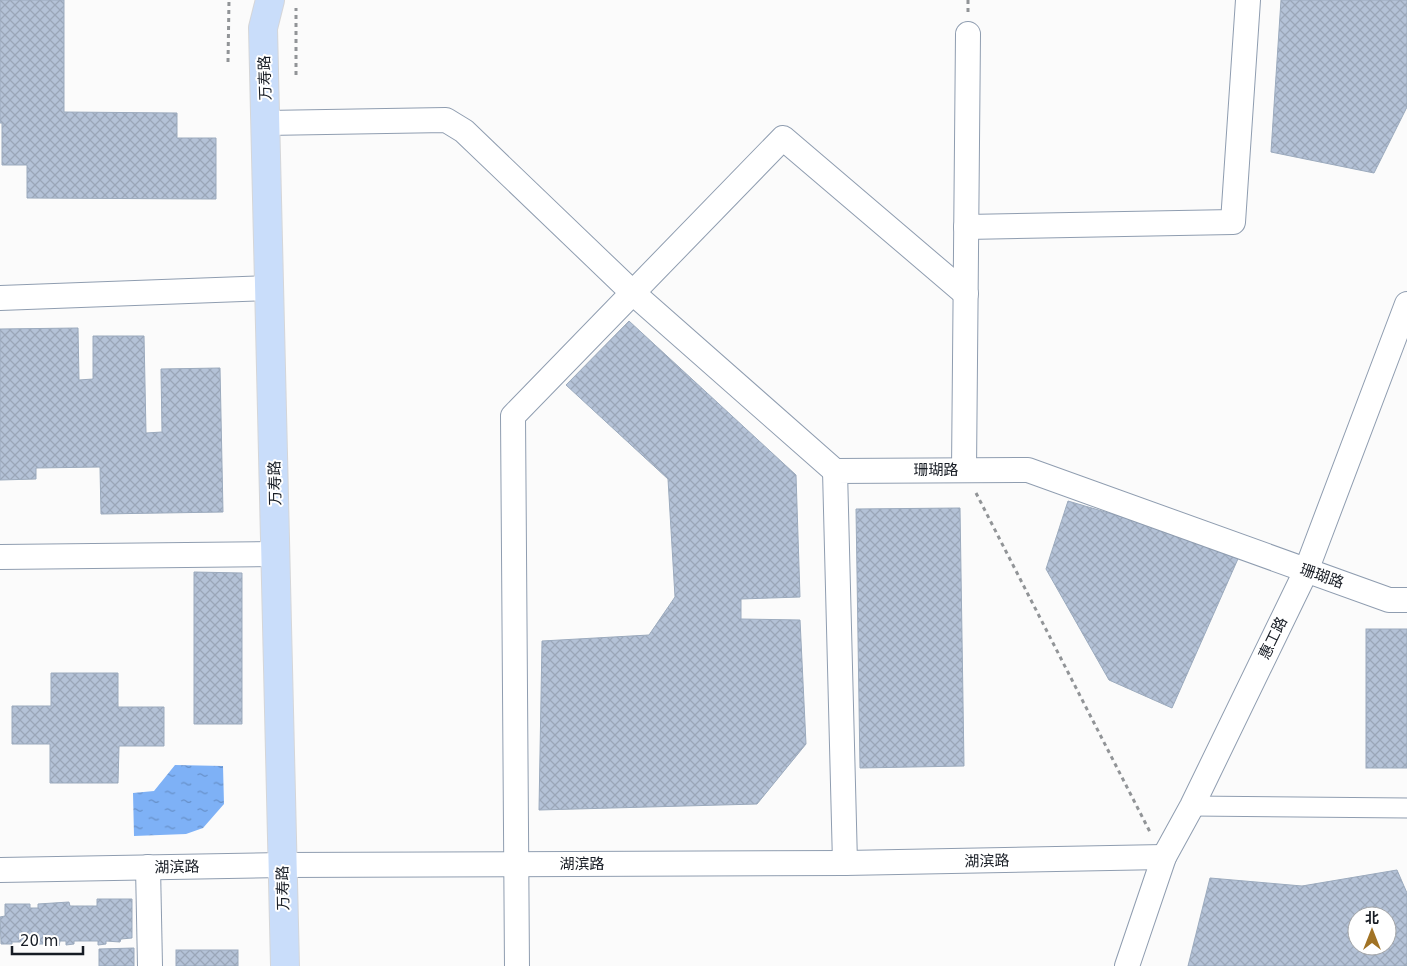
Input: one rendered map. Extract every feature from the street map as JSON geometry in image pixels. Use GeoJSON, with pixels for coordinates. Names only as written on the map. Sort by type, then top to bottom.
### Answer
{"type":"FeatureCollection","features":[{"type":"Feature","properties":{"kind":"main road"},"geometry":{"type":"LineString","coordinates":[[260,0],[263,28]]}},
{"type":"Feature","properties":{"kind":"main road","name":"万寿路"},"geometry":{"type":"LineString","coordinates":[[270,0],[263,28],[285,966]]}},
{"type":"Feature","properties":{"kind":"street"},"geometry":{"type":"LineString","coordinates":[[966,226],[1233,222],[1248,0]]}},
{"type":"Feature","properties":{"kind":"street"},"geometry":{"type":"LineString","coordinates":[[964,470],[968,34]]}},
{"type":"Feature","properties":{"kind":"street"},"geometry":{"type":"LineString","coordinates":[[266,123],[446,120],[464,131],[632,293],[835,471],[845,863]]}},
{"type":"Feature","properties":{"kind":"street"},"geometry":{"type":"LineString","coordinates":[[517,966],[513,416],[783,138],[966,294]]}},
{"type":"Feature","properties":{"kind":"street"},"geometry":{"type":"LineString","coordinates":[[0,298],[270,288]]}},
{"type":"Feature","properties":{"kind":"street","name":"惠工路"},"geometry":{"type":"LineString","coordinates":[[1127,966],[1164,857],[1192,806],[1306,571],[1407,304]]}},
{"type":"Feature","properties":{"kind":"street","name":"珊瑚路"},"geometry":{"type":"LineString","coordinates":[[835,471],[1028,470],[1389,600],[1407,600]]}},
{"type":"Feature","properties":{"kind":"street"},"geometry":{"type":"LineString","coordinates":[[0,557],[276,554]]}},
{"type":"Feature","properties":{"kind":"street"},"geometry":{"type":"LineString","coordinates":[[1192,806],[1407,808]]}},
{"type":"Feature","properties":{"kind":"street","name":"湖滨路"},"geometry":{"type":"LineString","coordinates":[[0,870],[283,865],[845,863],[1164,857]]}},
{"type":"Feature","properties":{"kind":"street"},"geometry":{"type":"LineString","coordinates":[[148,867],[150,966]]}},
{"type":"Feature","properties":{"kind":"path"},"geometry":{"type":"LineString","coordinates":[[228,62],[229,0]]}},
{"type":"Feature","properties":{"kind":"path"},"geometry":{"type":"LineString","coordinates":[[296,0],[296,75]]}},
{"type":"Feature","properties":{"kind":"path"},"geometry":{"type":"LineString","coordinates":[[964,470],[1164,857]]}},
{"type":"Feature","properties":{"kind":"water"},"geometry":{"type":"Polygon","coordinates":[[[175,765],[223,766],[224,804],[203,828],[186,834],[134,836],[133,793],[154,791],[175,765]]]}},
{"type":"Feature","properties":{"kind":"building"},"geometry":{"type":"Polygon","coordinates":[[[0,0],[64,0],[64,112],[177,113],[177,138],[216,138],[216,199],[27,198],[27,165],[2,165],[0,0]]]}},
{"type":"Feature","properties":{"kind":"building"},"geometry":{"type":"Polygon","coordinates":[[[1281,0],[1407,0],[1407,107],[1374,173],[1271,152],[1281,0]]]}},
{"type":"Feature","properties":{"kind":"building"},"geometry":{"type":"Polygon","coordinates":[[[629,321],[796,475],[800,597],[741,599],[741,619],[800,620],[806,744],[757,804],[539,810],[542,641],[649,635],[675,597],[668,479],[566,385],[629,321]]]}},
{"type":"Feature","properties":{"kind":"building"},"geometry":{"type":"Polygon","coordinates":[[[78,328],[79,380],[93,379],[93,336],[144,336],[146,433],[162,432],[161,369],[220,368],[223,512],[101,514],[100,467],[36,468],[36,479],[0,480],[0,329],[78,328]]]}},
{"type":"Feature","properties":{"kind":"building"},"geometry":{"type":"Polygon","coordinates":[[[1068,501],[1241,552],[1172,708],[1109,680],[1046,569],[1068,501]]]}},
{"type":"Feature","properties":{"kind":"building"},"geometry":{"type":"Polygon","coordinates":[[[960,508],[964,766],[860,768],[856,509],[960,508]]]}},
{"type":"Feature","properties":{"kind":"building"},"geometry":{"type":"Polygon","coordinates":[[[194,572],[242,573],[242,724],[194,724],[194,572]]]}},
{"type":"Feature","properties":{"kind":"building"},"geometry":{"type":"Polygon","coordinates":[[[1366,629],[1407,629],[1407,768],[1366,768],[1366,629]]]}},
{"type":"Feature","properties":{"kind":"building"},"geometry":{"type":"Polygon","coordinates":[[[51,673],[118,673],[118,707],[164,707],[164,746],[119,746],[118,783],[50,783],[50,744],[12,744],[12,706],[51,706],[51,673]]]}},
{"type":"Feature","properties":{"kind":"building"},"geometry":{"type":"Polygon","coordinates":[[[1397,870],[1407,893],[1407,966],[1188,966],[1210,878],[1302,886],[1397,870]]]}},
{"type":"Feature","properties":{"kind":"building"},"geometry":{"type":"Polygon","coordinates":[[[97,899],[132,899],[132,938],[121,939],[120,942],[106,941],[106,944],[98,945],[98,941],[74,941],[74,944],[66,945],[66,941],[60,941],[59,946],[48,946],[48,944],[39,944],[39,939],[1,944],[0,917],[5,916],[5,904],[30,904],[30,908],[38,908],[38,904],[69,902],[70,906],[97,906],[97,899]]]}},
{"type":"Feature","properties":{"kind":"building"},"geometry":{"type":"Polygon","coordinates":[[[134,948],[134,966],[99,966],[99,949],[134,948]]]}},
{"type":"Feature","properties":{"kind":"building"},"geometry":{"type":"Polygon","coordinates":[[[176,950],[238,950],[238,966],[176,966],[176,950]]]}}]}
